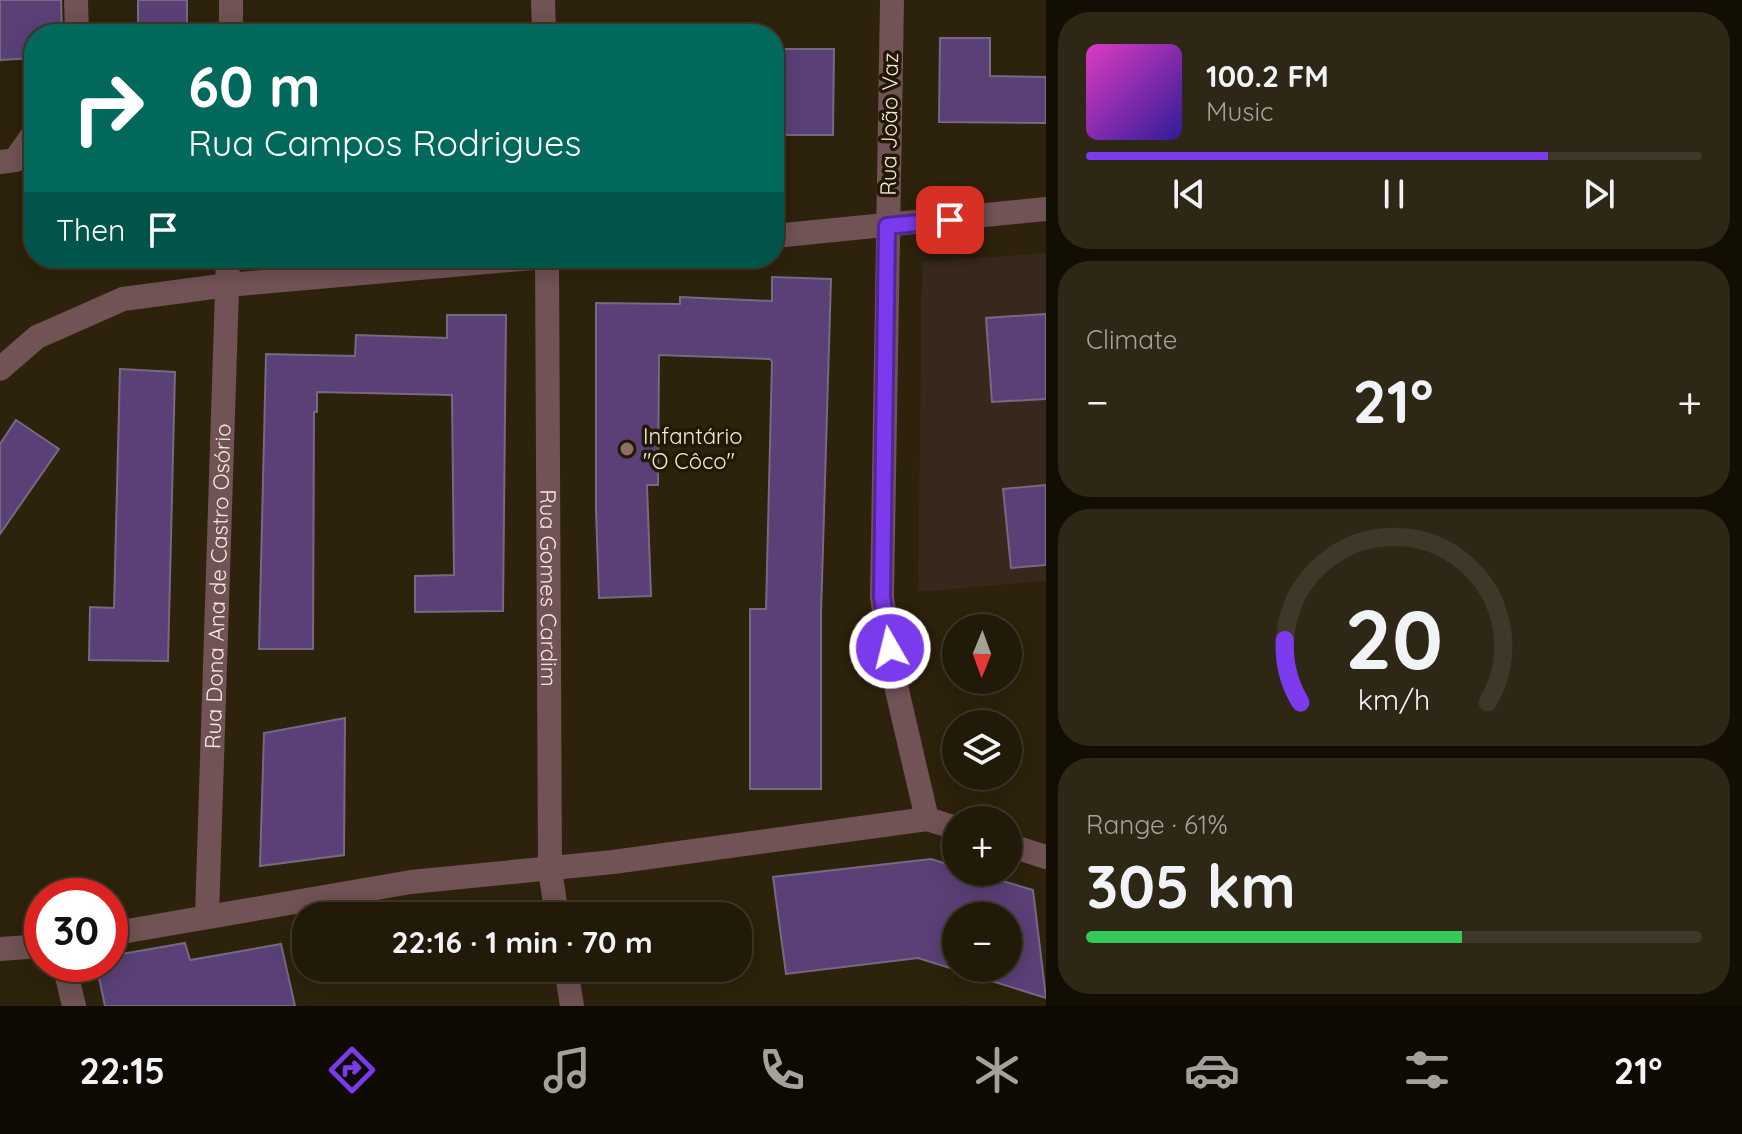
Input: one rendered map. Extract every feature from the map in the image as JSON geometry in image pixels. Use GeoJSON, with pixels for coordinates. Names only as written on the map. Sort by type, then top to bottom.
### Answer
{"type":"FeatureCollection","features":[{"type":"Feature","properties":{"kind":"street"},"geometry":{"type":"LineString","coordinates":[[76,0],[77,24]]}},
{"type":"Feature","properties":{"kind":"street"},"geometry":{"type":"LineString","coordinates":[[231,0],[231,24]]}},
{"type":"Feature","properties":{"kind":"street"},"geometry":{"type":"LineString","coordinates":[[543,0],[544,24]]}},
{"type":"Feature","properties":{"kind":"street","name":"Rua João Vaz"},"geometry":{"type":"LineString","coordinates":[[892,0],[882,597],[893,673],[927,819]]}},
{"type":"Feature","properties":{"kind":"street"},"geometry":{"type":"LineString","coordinates":[[0,162],[15,160],[24,147]]}},
{"type":"Feature","properties":{"kind":"street"},"geometry":{"type":"LineString","coordinates":[[784,235],[1046,209]]}},
{"type":"Feature","properties":{"kind":"street","name":"Rua Dona Ana de Castro Osório"},"geometry":{"type":"LineString","coordinates":[[207,916],[228,268]]}},
{"type":"Feature","properties":{"kind":"street"},"geometry":{"type":"LineString","coordinates":[[0,369],[37,337],[123,299],[228,285],[420,268]]}},
{"type":"Feature","properties":{"kind":"street","name":"Rua Gomes Cardim"},"geometry":{"type":"LineString","coordinates":[[547,268],[550,870],[555,902]]}},
{"type":"Feature","properties":{"kind":"street"},"geometry":{"type":"LineString","coordinates":[[128,931],[411,882],[550,870],[927,819],[942,824]]}},
{"type":"Feature","properties":{"kind":"street"},"geometry":{"type":"LineString","coordinates":[[1022,849],[1046,857]]}},
{"type":"Feature","properties":{"kind":"street"},"geometry":{"type":"LineString","coordinates":[[0,949],[24,947]]}},
{"type":"Feature","properties":{"kind":"street"},"geometry":{"type":"LineString","coordinates":[[68,982],[74,1006]]}},
{"type":"Feature","properties":{"kind":"street"},"geometry":{"type":"LineString","coordinates":[[568,982],[572,1006]]}},
{"type":"Feature","properties":{"kind":"shaded area"},"geometry":{"type":"Polygon","coordinates":[[[1046,253],[1046,581],[918,592],[922,262],[1046,253]]]}},
{"type":"Feature","properties":{"kind":"building"},"geometry":{"type":"Polygon","coordinates":[[[0,0],[61,0],[62,24],[24,24],[24,59],[0,60],[0,0]]]}},
{"type":"Feature","properties":{"kind":"building"},"geometry":{"type":"Polygon","coordinates":[[[138,0],[187,0],[187,24],[138,24],[138,0]]]}},
{"type":"Feature","properties":{"kind":"building"},"geometry":{"type":"Polygon","coordinates":[[[940,38],[990,38],[990,76],[1046,77],[1046,123],[939,122],[940,38]]]}},
{"type":"Feature","properties":{"kind":"building"},"geometry":{"type":"Polygon","coordinates":[[[784,49],[834,49],[833,135],[784,135],[784,49]]]}},
{"type":"Feature","properties":{"kind":"building"},"geometry":{"type":"Polygon","coordinates":[[[772,277],[831,279],[821,614],[821,789],[750,789],[750,609],[766,609],[770,359],[659,355],[658,485],[647,485],[651,596],[599,598],[596,303],[680,304],[680,297],[772,301],[772,277]]]}},
{"type":"Feature","properties":{"kind":"building"},"geometry":{"type":"Polygon","coordinates":[[[1046,314],[1046,399],[992,402],[986,318],[1046,314]]]}},
{"type":"Feature","properties":{"kind":"building"},"geometry":{"type":"Polygon","coordinates":[[[447,315],[506,315],[503,611],[415,612],[415,576],[454,575],[452,395],[317,392],[317,412],[314,412],[313,649],[259,649],[266,354],[355,356],[356,335],[447,338],[447,315]]]}},
{"type":"Feature","properties":{"kind":"building"},"geometry":{"type":"Polygon","coordinates":[[[120,369],[175,372],[168,661],[89,660],[90,607],[114,608],[120,369]]]}},
{"type":"Feature","properties":{"kind":"building"},"geometry":{"type":"Polygon","coordinates":[[[16,420],[59,449],[0,534],[0,444],[16,420]]]}},
{"type":"Feature","properties":{"kind":"building"},"geometry":{"type":"Polygon","coordinates":[[[1046,485],[1046,565],[1011,568],[1003,489],[1046,485]]]}},
{"type":"Feature","properties":{"kind":"building"},"geometry":{"type":"Polygon","coordinates":[[[345,718],[344,855],[260,866],[264,733],[345,718]]]}},
{"type":"Feature","properties":{"kind":"building"},"geometry":{"type":"Polygon","coordinates":[[[931,859],[942,863],[942,886],[1019,886],[1033,890],[1046,998],[995,982],[1022,982],[1022,902],[942,902],[942,966],[918,958],[786,974],[773,877],[931,859]]]}},
{"type":"Feature","properties":{"kind":"building"},"geometry":{"type":"Polygon","coordinates":[[[185,943],[190,960],[281,944],[295,1006],[105,1006],[100,982],[128,982],[128,953],[185,943]]]}},
{"type":"Feature","properties":{"kind":"place","name":"Infantário \"O Côco\""},"geometry":{"type":"Point","coordinates":[627,449]}},
{"type":"Feature","properties":{"kind":"route"},"geometry":{"type":"LineString","coordinates":[[890,648],[882,597],[887,226],[950,220]]}}]}
